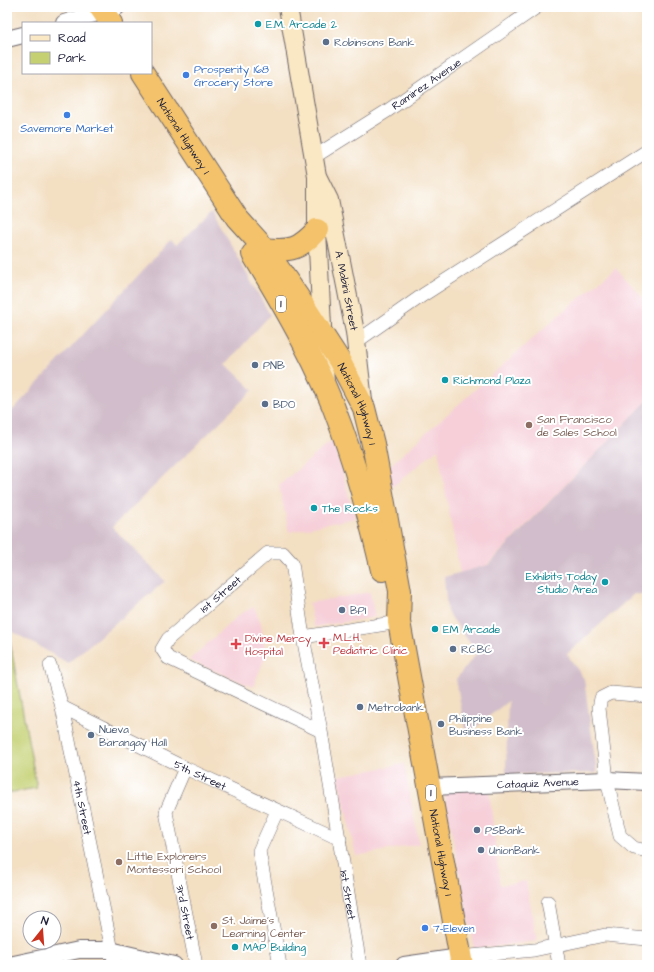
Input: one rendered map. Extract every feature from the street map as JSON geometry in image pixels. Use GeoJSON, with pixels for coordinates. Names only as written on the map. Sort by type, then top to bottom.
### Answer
{"type":"FeatureCollection","features":[{"type":"Feature","properties":{"kind":"highway","name":"National Highway 1"},"geometry":{"type":"LineString","coordinates":[[144,74],[237,218],[265,249],[324,337],[339,360],[364,408],[373,444],[400,591],[399,622]]}},
{"type":"Feature","properties":{"kind":"highway","name":"National Highway 1"},"geometry":{"type":"LineString","coordinates":[[237,218],[248,247],[304,345],[326,389],[341,426],[355,468],[374,537],[387,593],[399,622],[461,961]]}},
{"type":"Feature","properties":{"kind":"highway"},"geometry":{"type":"LineString","coordinates":[[265,249],[280,250],[295,248],[308,240],[317,230]]}},
{"type":"Feature","properties":{"kind":"main road","name":"A. Mabini Street"},"geometry":{"type":"LineString","coordinates":[[288,7],[317,176],[317,230],[326,389]]}},
{"type":"Feature","properties":{"kind":"main road","name":"A. Mabini Street"},"geometry":{"type":"LineString","coordinates":[[317,176],[329,200],[356,342],[364,408]]}},
{"type":"Feature","properties":{"kind":"street","name":"Ramirez Avenue"},"geometry":{"type":"LineString","coordinates":[[314,157],[387,111],[538,7]]}},
{"type":"Feature","properties":{"kind":"street"},"geometry":{"type":"LineString","coordinates":[[68,22],[108,12]]}},
{"type":"Feature","properties":{"kind":"street"},"geometry":{"type":"LineString","coordinates":[[7,40],[22,35]]}},
{"type":"Feature","properties":{"kind":"street"},"geometry":{"type":"LineString","coordinates":[[356,342],[423,295],[647,151]]}},
{"type":"Feature","properties":{"kind":"street","name":"1st Street"},"geometry":{"type":"LineString","coordinates":[[321,731],[168,658],[162,649],[168,639],[268,553],[283,553],[292,563],[303,637],[321,731],[340,839],[360,965]]}},
{"type":"Feature","properties":{"kind":"street"},"geometry":{"type":"LineString","coordinates":[[303,637],[399,622]]}},
{"type":"Feature","properties":{"kind":"street","name":"4th Street"},"geometry":{"type":"LineString","coordinates":[[50,665],[62,707],[113,958]]}},
{"type":"Feature","properties":{"kind":"street"},"geometry":{"type":"LineString","coordinates":[[647,696],[611,693],[601,698],[599,708],[607,780],[620,836],[634,848],[647,851]]}},
{"type":"Feature","properties":{"kind":"street","name":"5th Street"},"geometry":{"type":"LineString","coordinates":[[62,707],[184,768],[340,839]]}},
{"type":"Feature","properties":{"kind":"street","name":"3rd Street"},"geometry":{"type":"LineString","coordinates":[[184,768],[166,812],[196,965]]}},
{"type":"Feature","properties":{"kind":"street","name":"Cataquiz Avenue"},"geometry":{"type":"LineString","coordinates":[[430,787],[607,780],[647,782]]}},
{"type":"Feature","properties":{"kind":"street"},"geometry":{"type":"LineString","coordinates":[[277,811],[259,851],[280,965]]}},
{"type":"Feature","properties":{"kind":"street"},"geometry":{"type":"LineString","coordinates":[[548,902],[559,965]]}},
{"type":"Feature","properties":{"kind":"street"},"geometry":{"type":"LineString","coordinates":[[404,965],[461,961],[534,950],[605,935],[647,939]]}},
{"type":"Feature","properties":{"kind":"street"},"geometry":{"type":"LineString","coordinates":[[9,965],[79,950],[113,958],[174,965]]}},
{"type":"Feature","properties":{"kind":"shaded area"},"geometry":{"type":"Polygon","coordinates":[[[212,212],[270,315],[226,364],[253,390],[112,527],[165,581],[68,663],[8,629],[7,414],[13,410],[172,239],[177,245],[212,212]]]}},
{"type":"Feature","properties":{"kind":"shaded area","name":"San Francisco de Sales School"},"geometry":{"type":"Polygon","coordinates":[[[616,268],[647,302],[647,401],[487,565],[460,573],[438,449],[391,488],[387,468],[560,314],[616,268]]]}},
{"type":"Feature","properties":{"kind":"shaded area"},"geometry":{"type":"Polygon","coordinates":[[[647,401],[647,595],[634,594],[567,654],[584,679],[597,773],[506,774],[508,701],[466,735],[456,679],[477,653],[447,611],[444,577],[488,565],[647,401]]]}},
{"type":"Feature","properties":{"kind":"shaded area","name":"The Rocks"},"geometry":{"type":"Polygon","coordinates":[[[333,440],[355,518],[289,532],[279,485],[333,440]]]}},
{"type":"Feature","properties":{"kind":"shaded area","name":"BPI"},"geometry":{"type":"Polygon","coordinates":[[[370,592],[375,617],[314,627],[309,603],[370,592]]]}},
{"type":"Feature","properties":{"kind":"shaded area","name":"Divine Mercy Hospital"},"geometry":{"type":"Polygon","coordinates":[[[254,607],[261,623],[266,655],[253,687],[189,660],[240,614],[254,607]]]}},
{"type":"Feature","properties":{"kind":"shaded area"},"geometry":{"type":"Polygon","coordinates":[[[404,764],[419,844],[356,856],[338,776],[404,764]]]}},
{"type":"Feature","properties":{"kind":"shaded area"},"geometry":{"type":"Polygon","coordinates":[[[489,789],[500,885],[526,881],[537,941],[474,949],[444,791],[489,789]]]}},
{"type":"Feature","properties":{"kind":"green space"},"geometry":{"type":"Polygon","coordinates":[[[7,626],[37,788],[7,793],[7,626]]]}},
{"type":"Feature","properties":{"kind":"place","name":"E.M. Arcade 2"},"geometry":{"type":"Point","coordinates":[258,24]}},
{"type":"Feature","properties":{"kind":"place","name":"Robinsons Bank"},"geometry":{"type":"Point","coordinates":[326,42]}},
{"type":"Feature","properties":{"kind":"place","name":"Prosperity 168 Grocery Store"},"geometry":{"type":"Point","coordinates":[186,75]}},
{"type":"Feature","properties":{"kind":"place","name":"Savemore Market"},"geometry":{"type":"Point","coordinates":[67,115]}},
{"type":"Feature","properties":{"kind":"place","name":"PNB"},"geometry":{"type":"Point","coordinates":[255,365]}},
{"type":"Feature","properties":{"kind":"place","name":"Richmond Plaza"},"geometry":{"type":"Point","coordinates":[445,380]}},
{"type":"Feature","properties":{"kind":"place","name":"BDO"},"geometry":{"type":"Point","coordinates":[265,404]}},
{"type":"Feature","properties":{"kind":"place","name":"San Francisco de Sales School"},"geometry":{"type":"Point","coordinates":[529,425]}},
{"type":"Feature","properties":{"kind":"place","name":"The Rocks"},"geometry":{"type":"Point","coordinates":[314,508]}},
{"type":"Feature","properties":{"kind":"place","name":"Exhibits Today Studio Area"},"geometry":{"type":"Point","coordinates":[605,582]}},
{"type":"Feature","properties":{"kind":"place","name":"BPI"},"geometry":{"type":"Point","coordinates":[342,610]}},
{"type":"Feature","properties":{"kind":"place","name":"EM Arcade"},"geometry":{"type":"Point","coordinates":[435,629]}},
{"type":"Feature","properties":{"kind":"place","name":"M.L.H. Pediatric Clinic"},"geometry":{"type":"Point","coordinates":[324,643]}},
{"type":"Feature","properties":{"kind":"place","name":"Divine Mercy Hospital"},"geometry":{"type":"Point","coordinates":[236,644]}},
{"type":"Feature","properties":{"kind":"place","name":"RCBC"},"geometry":{"type":"Point","coordinates":[453,649]}},
{"type":"Feature","properties":{"kind":"place","name":"Metrobank"},"geometry":{"type":"Point","coordinates":[360,707]}},
{"type":"Feature","properties":{"kind":"place","name":"Philippine Business Bank"},"geometry":{"type":"Point","coordinates":[441,724]}},
{"type":"Feature","properties":{"kind":"place","name":"Nueva Barangay Hall"},"geometry":{"type":"Point","coordinates":[91,735]}},
{"type":"Feature","properties":{"kind":"place","name":"PSBank"},"geometry":{"type":"Point","coordinates":[477,830]}},
{"type":"Feature","properties":{"kind":"place","name":"UnionBank"},"geometry":{"type":"Point","coordinates":[481,850]}},
{"type":"Feature","properties":{"kind":"place","name":"Little Explorers Montessori School"},"geometry":{"type":"Point","coordinates":[119,862]}},
{"type":"Feature","properties":{"kind":"place","name":"St. Jaime's Learning Center"},"geometry":{"type":"Point","coordinates":[214,926]}},
{"type":"Feature","properties":{"kind":"place","name":"7-Eleven"},"geometry":{"type":"Point","coordinates":[425,928]}},
{"type":"Feature","properties":{"kind":"place","name":"MAP Building"},"geometry":{"type":"Point","coordinates":[235,947]}}]}
